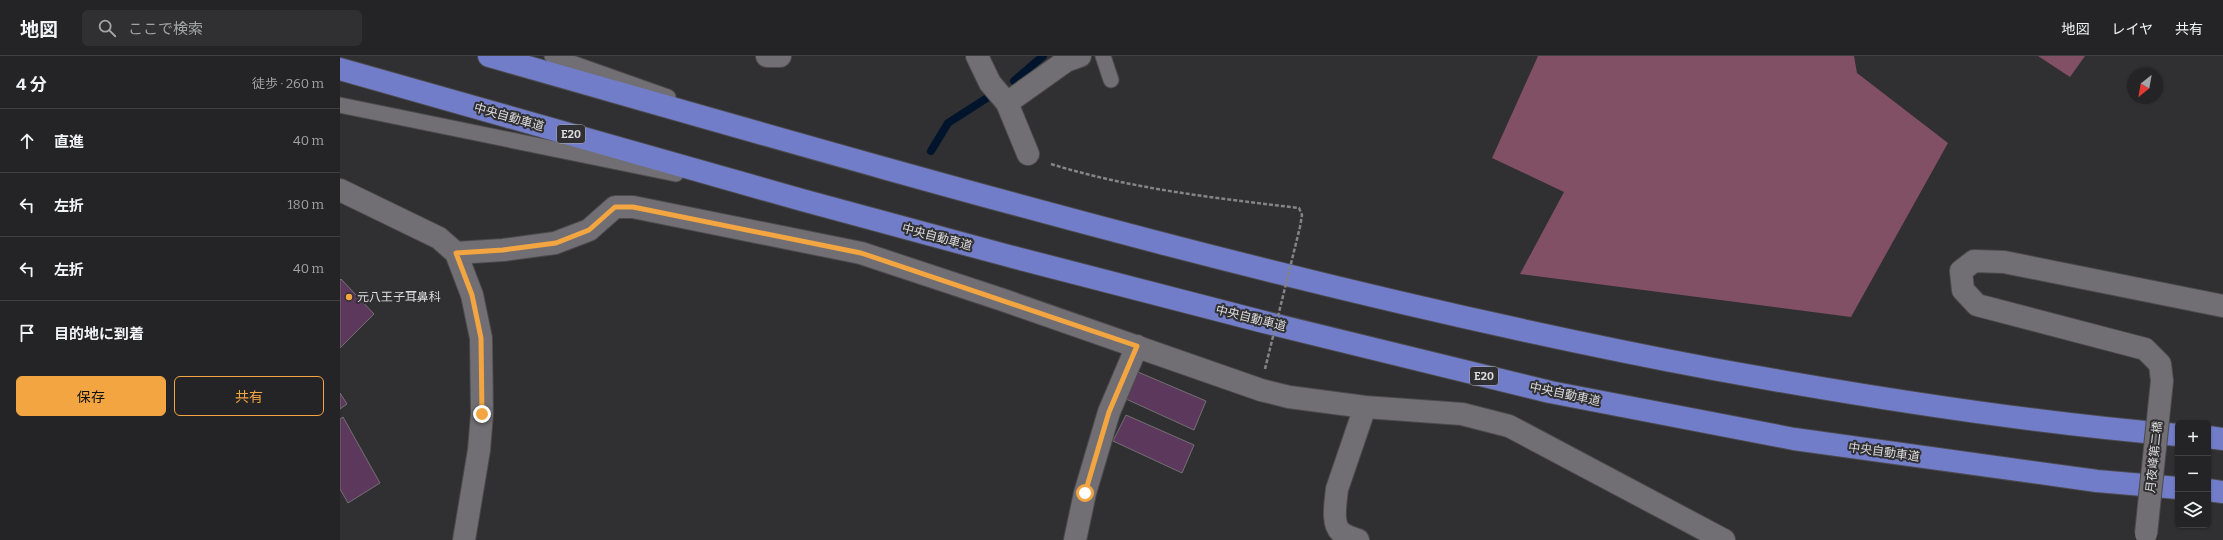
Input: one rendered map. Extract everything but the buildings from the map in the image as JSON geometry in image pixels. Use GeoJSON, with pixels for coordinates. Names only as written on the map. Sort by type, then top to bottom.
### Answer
{"type":"FeatureCollection","features":[{"type":"Feature","properties":{"kind":"highway"},"geometry":{"type":"LineString","coordinates":[[489,56],[820,150],[1145,239],[1370,296],[1591,346],[1856,395],[2122,430],[2175,435]]}},
{"type":"Feature","properties":{"kind":"highway","name":"中央自動車道"},"geometry":{"type":"LineString","coordinates":[[340,69],[802,200],[1233,314],[1550,392],[1794,439],[2098,481],[2175,488]]}},
{"type":"Feature","properties":{"kind":"highway"},"geometry":{"type":"LineString","coordinates":[[2211,437],[2223,438]]}},
{"type":"Feature","properties":{"kind":"highway"},"geometry":{"type":"LineString","coordinates":[[2211,490],[2223,492]]}},
{"type":"Feature","properties":{"kind":"street"},"geometry":{"type":"LineString","coordinates":[[767,56],[780,56]]}},
{"type":"Feature","properties":{"kind":"street"},"geometry":{"type":"LineString","coordinates":[[977,56],[990,83],[1007,103],[1028,154]]}},
{"type":"Feature","properties":{"kind":"street"},"geometry":{"type":"LineString","coordinates":[[1007,103],[1066,61],[1080,56]]}},
{"type":"Feature","properties":{"kind":"street"},"geometry":{"type":"LineString","coordinates":[[340,190],[439,238],[456,253],[472,295],[481,338],[482,414],[479,450],[464,540]]}},
{"type":"Feature","properties":{"kind":"street"},"geometry":{"type":"LineString","coordinates":[[456,253],[503,250],[556,243],[589,230],[615,207],[633,207],[861,253],[1137,346],[1261,390],[1289,398],[1365,407],[1462,414],[1509,426],[1724,540]]}},
{"type":"Feature","properties":{"kind":"street","name":"月夜峰第二橋"},"geometry":{"type":"LineString","coordinates":[[2145,537],[2162,381],[2160,364],[2145,349],[1978,305],[1963,290],[1961,271],[1974,261],[2004,262],[2223,306]]}},
{"type":"Feature","properties":{"kind":"street"},"geometry":{"type":"LineString","coordinates":[[1075,540],[1085,493],[1109,412],[1137,346]]}},
{"type":"Feature","properties":{"kind":"street"},"geometry":{"type":"LineString","coordinates":[[1345,537],[1336,524],[1337,489],[1365,407]]}},
{"type":"Feature","properties":{"kind":"lane"},"geometry":{"type":"LineString","coordinates":[[552,56],[820,150]]}},
{"type":"Feature","properties":{"kind":"lane"},"geometry":{"type":"LineString","coordinates":[[1103,56],[1111,80]]}},
{"type":"Feature","properties":{"kind":"lane"},"geometry":{"type":"LineString","coordinates":[[340,105],[802,200]]}},
{"type":"Feature","properties":{"kind":"path"},"geometry":{"type":"LineString","coordinates":[[1028,154],[1040,161],[1080,173],[1155,189],[1298,208],[1302,215],[1300,227],[1265,369]]}},
{"type":"Feature","properties":{"kind":"shaded area"},"geometry":{"type":"Polygon","coordinates":[[[1538,56],[1854,56],[1857,73],[1948,143],[1851,317],[1520,274],[1564,192],[1492,158],[1538,56]]]}},
{"type":"Feature","properties":{"kind":"shaded area"},"geometry":{"type":"Polygon","coordinates":[[[2038,56],[2085,56],[2070,77],[2038,56]]]}},
{"type":"Feature","properties":{"kind":"waterway"},"geometry":{"type":"LineString","coordinates":[[1014,81],[1043,56]]}},
{"type":"Feature","properties":{"kind":"waterway"},"geometry":{"type":"LineString","coordinates":[[931,151],[948,123],[987,98]]}},
{"type":"Feature","properties":{"kind":"place","name":"元八王子耳鼻科"},"geometry":{"type":"Point","coordinates":[349,297]}},
{"type":"Feature","properties":{"kind":"route"},"geometry":{"type":"LineString","coordinates":[[482,414],[481,338],[472,295],[456,253],[503,250],[556,243],[589,230],[615,207],[633,207],[861,253],[1137,346],[1109,412],[1085,493]]}}]}
